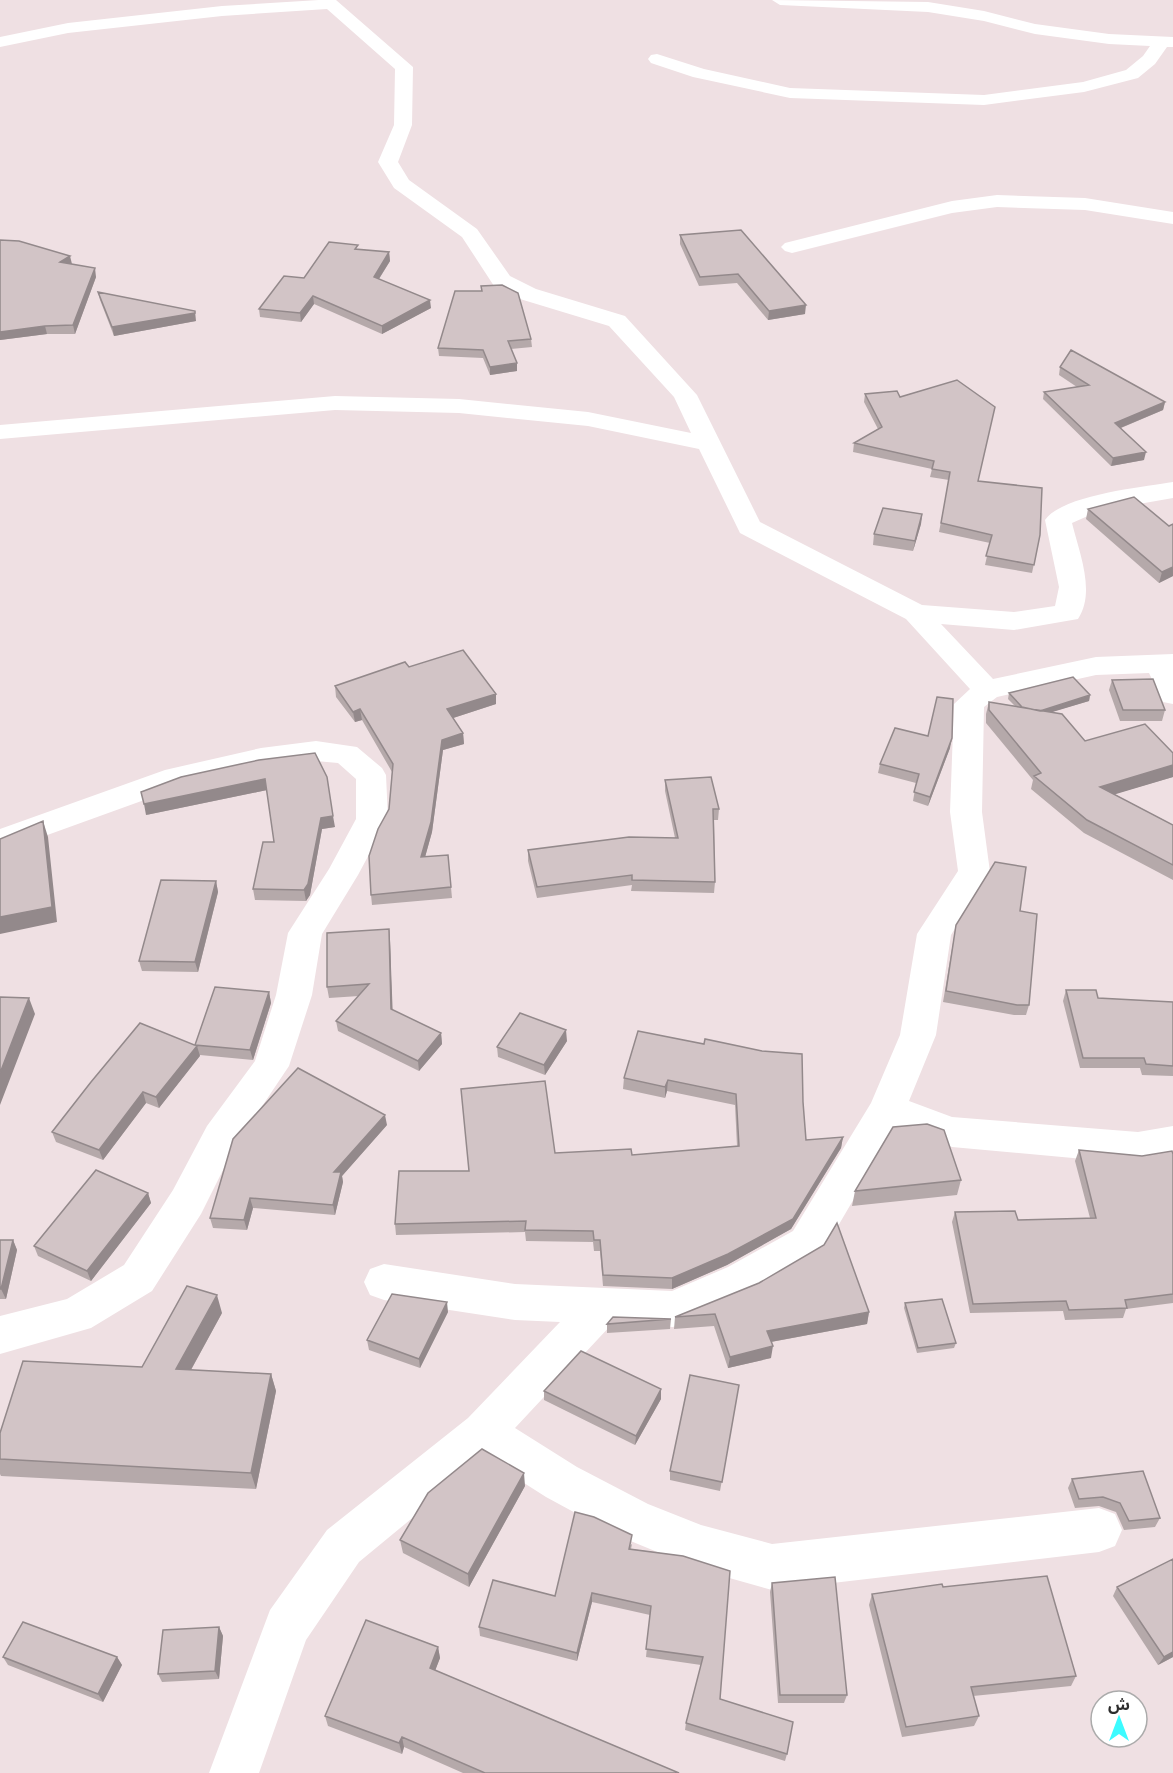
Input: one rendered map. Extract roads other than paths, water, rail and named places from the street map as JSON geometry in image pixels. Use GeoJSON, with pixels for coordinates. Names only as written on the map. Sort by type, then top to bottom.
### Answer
{"type":"FeatureCollection","features":[{"type":"Feature","properties":{"kind":"street"},"geometry":{"type":"LineString","coordinates":[[780,0],[928,7],[984,16],[1035,29],[1109,39],[1168,42]]}},
{"type":"Feature","properties":{"kind":"street"},"geometry":{"type":"LineString","coordinates":[[0,42],[68,28],[222,10],[262,10],[329,2],[404,67],[403,125],[388,162],[401,184],[470,233],[502,281],[528,294],[617,321],[685,395],[749,527],[916,613],[987,690]]}},
{"type":"Feature","properties":{"kind":"street"},"geometry":{"type":"LineString","coordinates":[[657,59],[699,73],[790,93],[984,100],[1084,87],[1132,74],[1168,42]]}},
{"type":"Feature","properties":{"kind":"street"},"geometry":{"type":"LineString","coordinates":[[792,247],[952,207],[997,201],[1085,204],[1173,218]]}},
{"type":"Feature","properties":{"kind":"street"},"geometry":{"type":"LineString","coordinates":[[0,432],[335,403],[459,406],[588,419],[709,444]]}},
{"type":"Feature","properties":{"kind":"street"},"geometry":{"type":"LineString","coordinates":[[916,613],[1014,621],[1068,613],[1072,587],[1058,520],[1092,504],[1173,490]]}},
{"type":"Feature","properties":{"kind":"street"},"geometry":{"type":"LineString","coordinates":[[384,1282],[515,1302],[673,1309],[742,1280],[807,1243],[887,1109],[918,1035],[934,934],[974,872],[966,812],[969,704],[987,690],[1096,666],[1169,674]]}},
{"type":"Feature","properties":{"kind":"street"},"geometry":{"type":"LineString","coordinates":[[0,844],[26,830],[176,777],[261,758],[316,751],[346,754],[371,775],[372,819],[342,875],[305,933],[294,995],[271,1066],[220,1137],[188,1202],[138,1278],[77,1315],[0,1335]]}},
{"type":"Feature","properties":{"kind":"street"},"geometry":{"type":"LineString","coordinates":[[887,1109],[952,1132],[1138,1148],[1173,1142]]}},
{"type":"Feature","properties":{"kind":"street"},"geometry":{"type":"LineString","coordinates":[[234,1773],[287,1627],[344,1546],[483,1432],[602,1307]]}},
{"type":"Feature","properties":{"kind":"street"},"geometry":{"type":"LineString","coordinates":[[483,1432],[587,1497],[656,1530],[726,1557],[772,1567],[1099,1530]]}}]}
